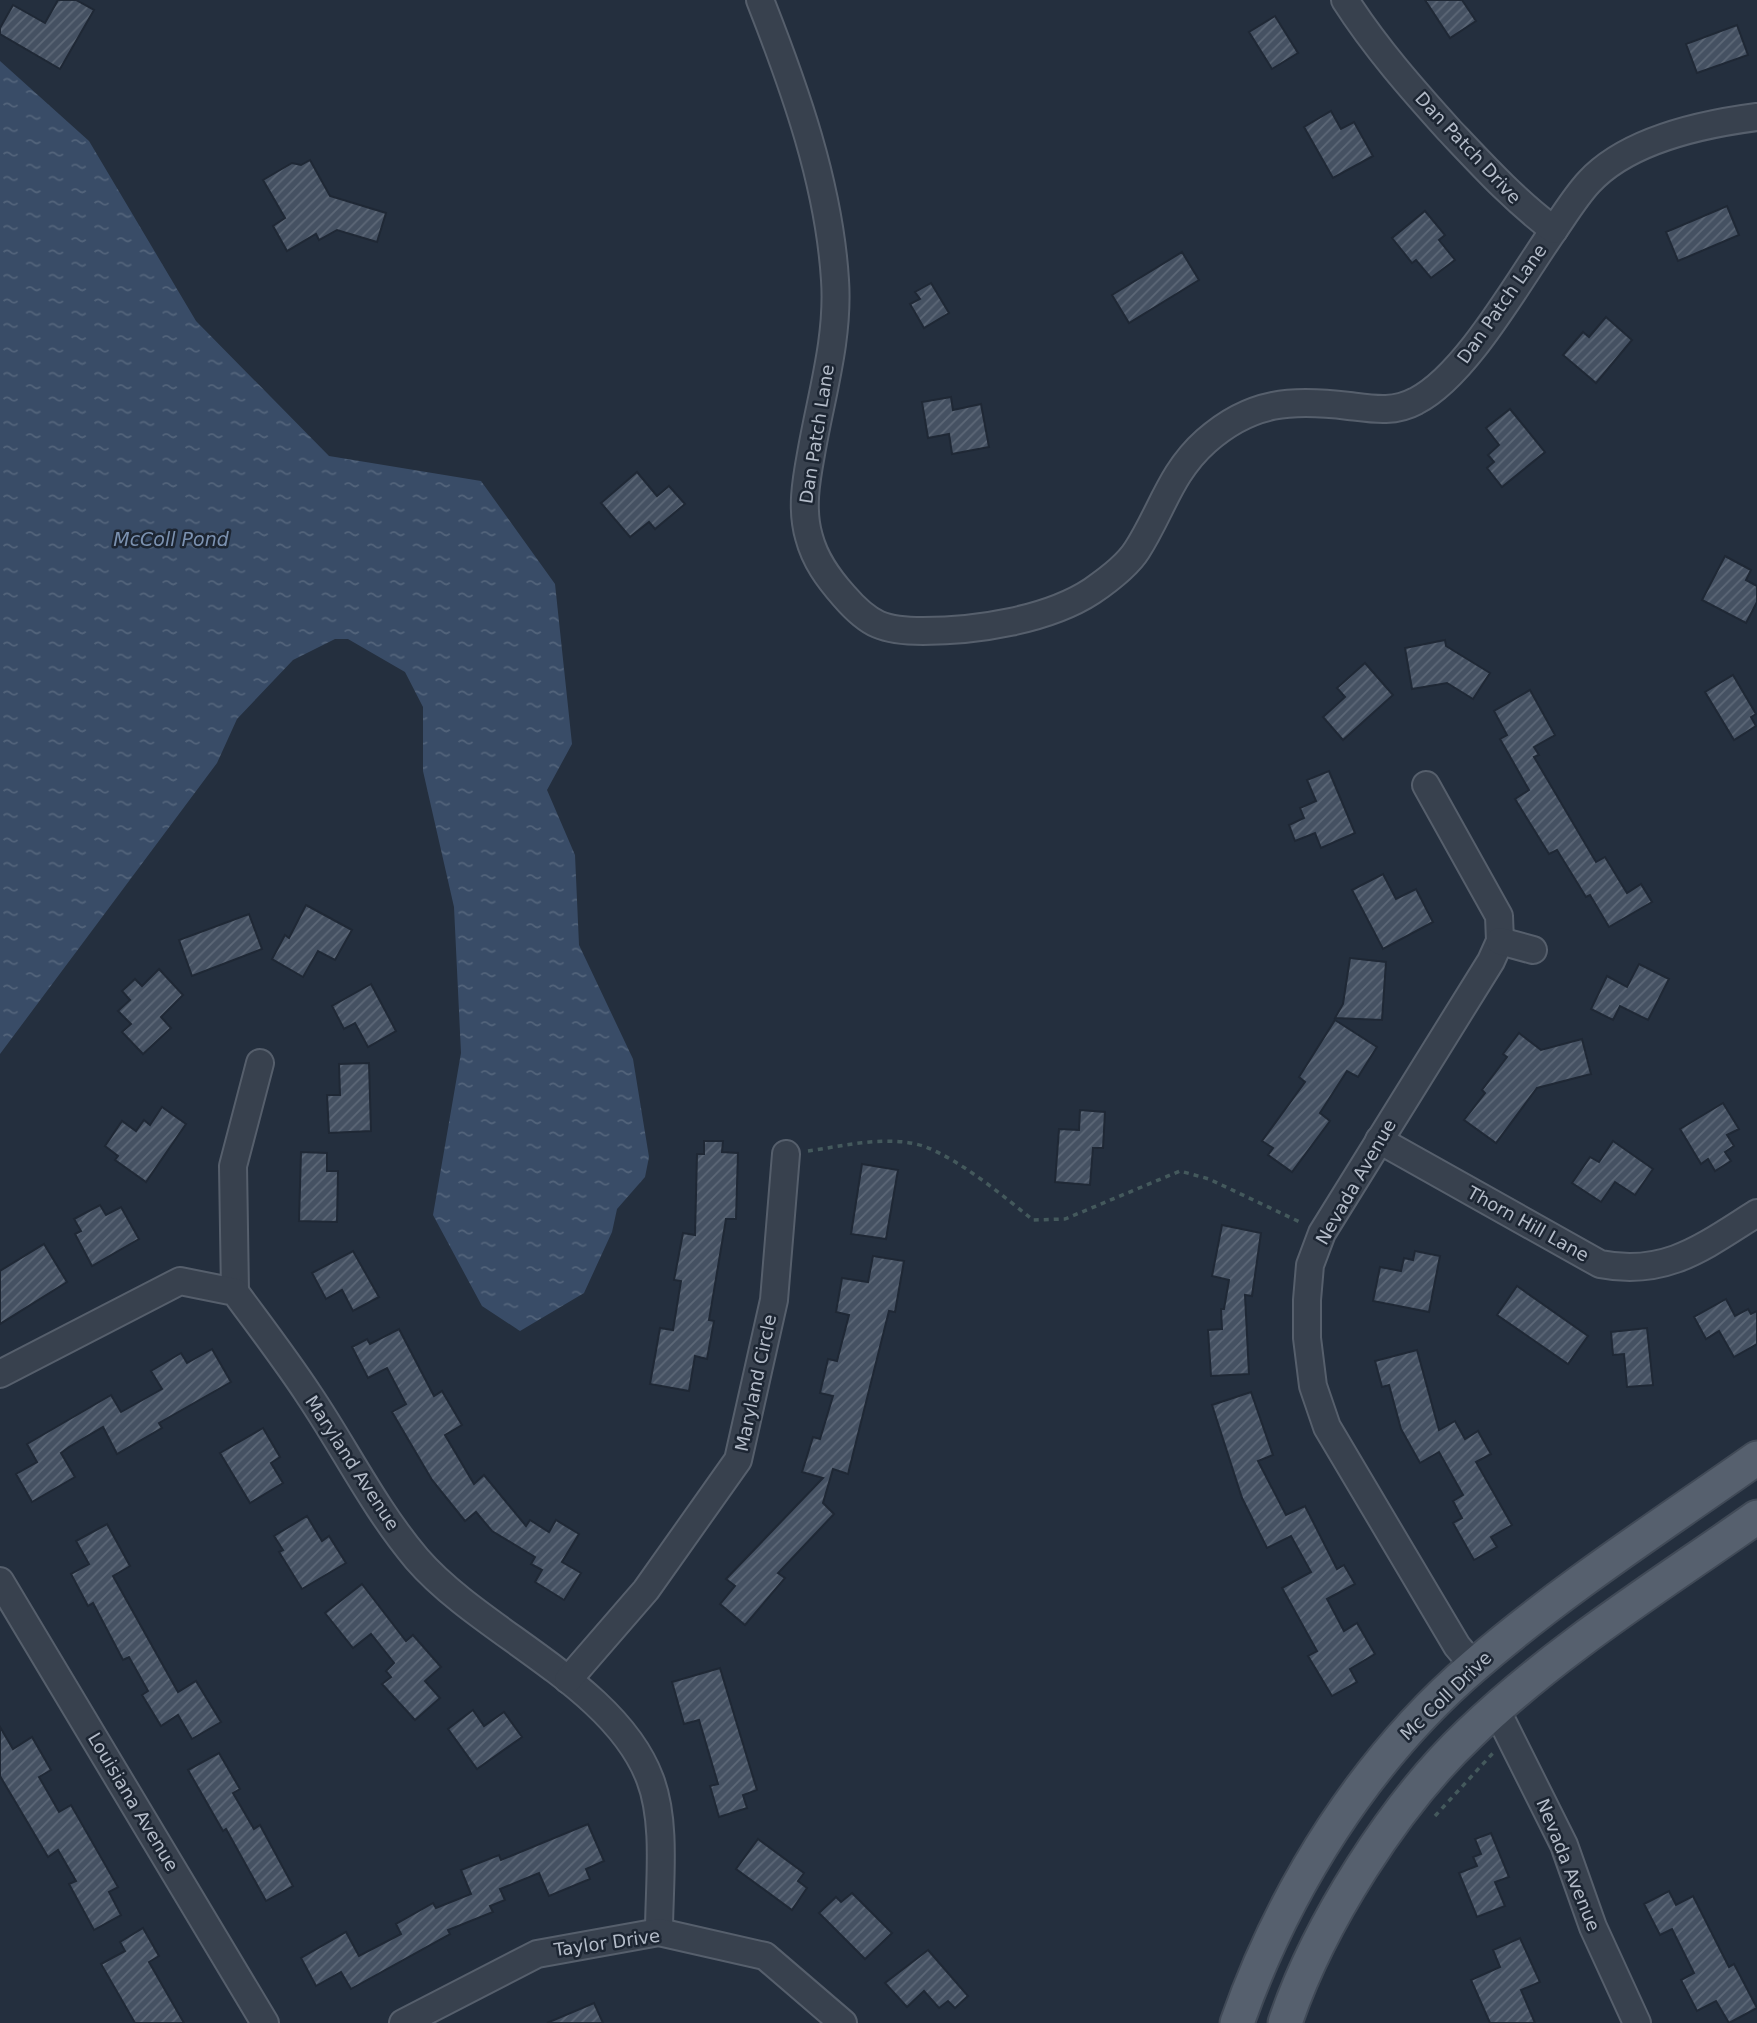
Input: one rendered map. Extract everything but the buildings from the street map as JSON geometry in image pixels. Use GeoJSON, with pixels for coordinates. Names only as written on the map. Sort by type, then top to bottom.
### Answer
{"type":"FeatureCollection","features":[{"type":"Feature","properties":{"kind":"main road","name":"Mc Coll Drive"},"geometry":{"type":"LineString","coordinates":[[1237,2023],[1289,1902],[1340,1819],[1403,1737],[1474,1666],[1551,1605],[1757,1458]]}},
{"type":"Feature","properties":{"kind":"main road"},"geometry":{"type":"LineString","coordinates":[[1285,2023],[1331,1920],[1375,1849],[1433,1773],[1496,1709],[1575,1643],[1757,1517]]}},
{"type":"Feature","properties":{"kind":"street","name":"Dan Patch Lane"},"geometry":{"type":"LineString","coordinates":[[760,0],[810,141],[823,200],[835,277],[836,319],[808,474],[804,512],[808,538],[822,570],[866,619],[883,627],[898,631],[947,631],[1036,616],[1066,606],[1084,596],[1118,571],[1135,553],[1177,470],[1206,441],[1233,420],[1261,407],[1295,402],[1387,411],[1415,402],[1443,384],[1465,360],[1554,230]]}},
{"type":"Feature","properties":{"kind":"street","name":"Dan Patch Drive"},"geometry":{"type":"LineString","coordinates":[[1345,0],[1368,36],[1429,108],[1518,202],[1554,230]]}},
{"type":"Feature","properties":{"kind":"street"},"geometry":{"type":"LineString","coordinates":[[1554,230],[1590,181],[1618,160],[1648,145],[1687,132],[1757,117]]}},
{"type":"Feature","properties":{"kind":"street"},"geometry":{"type":"LineString","coordinates":[[1426,785],[1499,916],[1500,941],[1533,950]]}},
{"type":"Feature","properties":{"kind":"street","name":"Nevada Avenue"},"geometry":{"type":"LineString","coordinates":[[1474,1666],[1457,1646],[1327,1427],[1313,1386],[1307,1338],[1310,1265],[1322,1233],[1491,961],[1500,941]]}},
{"type":"Feature","properties":{"kind":"street"},"geometry":{"type":"LineString","coordinates":[[0,1374],[180,1281],[235,1292],[233,1166],[260,1063]]}},
{"type":"Feature","properties":{"kind":"street","name":"Thorn Hill Lane"},"geometry":{"type":"LineString","coordinates":[[1380,1140],[1600,1264],[1626,1269],[1657,1266],[1690,1255],[1757,1213]]}},
{"type":"Feature","properties":{"kind":"street","name":"Maryland Circle"},"geometry":{"type":"LineString","coordinates":[[568,1679],[646,1590],[738,1460],[774,1300],[786,1154]]}},
{"type":"Feature","properties":{"kind":"street","name":"Maryland Avenue"},"geometry":{"type":"LineString","coordinates":[[235,1292],[309,1395],[382,1514],[419,1561],[461,1600],[568,1679],[624,1735],[650,1779],[660,1835],[659,1932]]}},
{"type":"Feature","properties":{"kind":"street","name":"Louisiana Avenue"},"geometry":{"type":"LineString","coordinates":[[0,1581],[265,2023]]}},
{"type":"Feature","properties":{"kind":"street","name":"Nevada Avenue"},"geometry":{"type":"LineString","coordinates":[[1496,1709],[1564,1845],[1593,1927],[1637,2023]]}},
{"type":"Feature","properties":{"kind":"street","name":"Taylor Drive"},"geometry":{"type":"LineString","coordinates":[[403,2023],[537,1954],[659,1932],[765,1956],[844,2023]]}},
{"type":"Feature","properties":{"kind":"path"},"geometry":{"type":"LineString","coordinates":[[786,1154],[880,1142],[925,1147],[991,1186],[1033,1220],[1065,1219],[1180,1171],[1209,1179],[1322,1233]]}},
{"type":"Feature","properties":{"kind":"water","name":"McColl Pond"},"geometry":{"type":"Polygon","coordinates":[[[0,61],[89,141],[196,321],[329,456],[481,481],[555,584],[572,744],[547,790],[575,855],[579,945],[633,1059],[649,1157],[645,1177],[617,1209],[612,1232],[584,1293],[520,1331],[482,1306],[433,1215],[461,1053],[454,907],[423,771],[423,707],[405,672],[348,639],[335,639],[293,660],[237,719],[217,763],[0,1054],[0,61]]]}}]}
